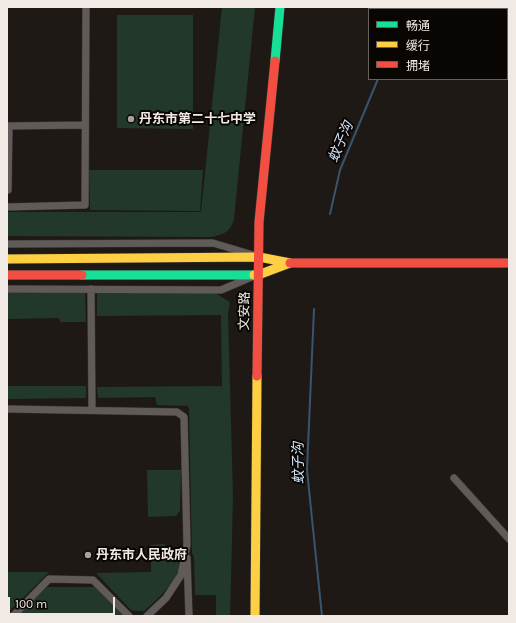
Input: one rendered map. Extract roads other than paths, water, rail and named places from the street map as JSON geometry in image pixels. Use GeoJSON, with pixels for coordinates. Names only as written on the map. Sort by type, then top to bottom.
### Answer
{"type":"FeatureCollection","features":[{"type":"Feature","properties":{"kind":"main road","name":"文安路"},"geometry":{"type":"LineString","coordinates":[[255,616],[259,222],[280,7]]}},
{"type":"Feature","properties":{"kind":"main road"},"geometry":{"type":"LineString","coordinates":[[7,259],[258,257],[290,263],[509,263]]}},
{"type":"Feature","properties":{"kind":"main road"},"geometry":{"type":"LineString","coordinates":[[7,275],[258,275],[290,263]]}},
{"type":"Feature","properties":{"kind":"street"},"geometry":{"type":"LineString","coordinates":[[7,207],[85,205],[86,7]]}},
{"type":"Feature","properties":{"kind":"street"},"geometry":{"type":"LineString","coordinates":[[8,190],[8,126],[85,126]]}},
{"type":"Feature","properties":{"kind":"street"},"geometry":{"type":"LineString","coordinates":[[7,244],[213,243],[258,257]]}},
{"type":"Feature","properties":{"kind":"street"},"geometry":{"type":"LineString","coordinates":[[7,289],[221,290],[258,275]]}},
{"type":"Feature","properties":{"kind":"street"},"geometry":{"type":"LineString","coordinates":[[91,289],[92,410]]}},
{"type":"Feature","properties":{"kind":"street"},"geometry":{"type":"LineString","coordinates":[[7,409],[177,412],[184,417],[189,616]]}},
{"type":"Feature","properties":{"kind":"street"},"geometry":{"type":"LineString","coordinates":[[454,478],[509,539]]}},
{"type":"Feature","properties":{"kind":"street"},"geometry":{"type":"LineString","coordinates":[[147,616],[166,598],[181,575],[187,545]]}},
{"type":"Feature","properties":{"kind":"street"},"geometry":{"type":"LineString","coordinates":[[13,616],[49,579],[93,580],[129,616]]}},
{"type":"Feature","properties":{"kind":"waterway","name":"蚊子沟"},"geometry":{"type":"LineString","coordinates":[[330,214],[340,170],[378,80]]}},
{"type":"Feature","properties":{"kind":"waterway","name":"蚊子沟"},"geometry":{"type":"LineString","coordinates":[[314,309],[307,470],[322,616]]}},
{"type":"Feature","properties":{"kind":"place","name":"丹东市第二十七中学"},"geometry":{"type":"Point","coordinates":[131,119]}},
{"type":"Feature","properties":{"kind":"place","name":"丹东市人民政府"},"geometry":{"type":"Point","coordinates":[88,555]}}]}
